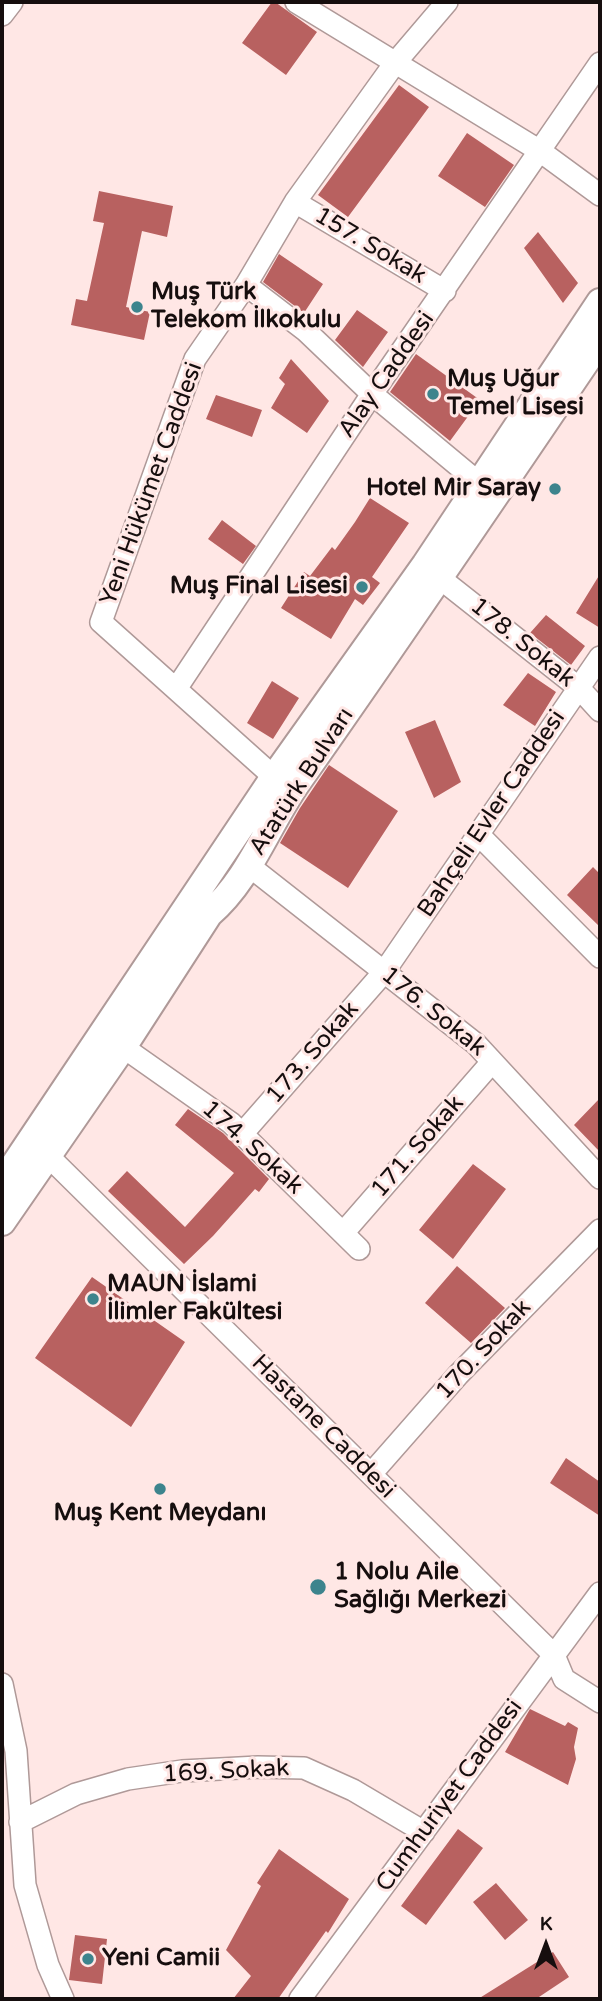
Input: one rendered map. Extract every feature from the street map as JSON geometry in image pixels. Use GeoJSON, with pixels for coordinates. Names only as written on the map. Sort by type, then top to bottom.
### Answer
{"type":"FeatureCollection","features":[{"type":"Feature","properties":{"kind":"main road","name":"Atatürk Bulvarı"},"geometry":{"type":"LineString","coordinates":[[2,1222],[40,1148],[600,302]]}},
{"type":"Feature","properties":{"kind":"main road","name":"Atatürk Bulvarı"},"geometry":{"type":"LineString","coordinates":[[114,1039],[209,914],[222,903],[248,865],[284,782],[440,579],[600,341]]}},
{"type":"Feature","properties":{"kind":"main road","name":"Atatürk Bulvarı"},"geometry":{"type":"LineString","coordinates":[[2,1183],[40,1148]]}},
{"type":"Feature","properties":{"kind":"street"},"geometry":{"type":"LineString","coordinates":[[2,15],[12,2]]}},
{"type":"Feature","properties":{"kind":"street"},"geometry":{"type":"LineString","coordinates":[[296,2],[540,151],[600,195]]}},
{"type":"Feature","properties":{"kind":"street","name":"Yeni Hükümet Caddesi"},"geometry":{"type":"LineString","coordinates":[[284,782],[101,622],[195,359],[246,285],[295,202],[395,63],[447,2]]}},
{"type":"Feature","properties":{"kind":"street","name":"Alay Caddesi"},"geometry":{"type":"LineString","coordinates":[[176,689],[372,394],[600,63]]}},
{"type":"Feature","properties":{"kind":"street","name":"157. Sokak"},"geometry":{"type":"LineString","coordinates":[[295,202],[445,291]]}},
{"type":"Feature","properties":{"kind":"street"},"geometry":{"type":"LineString","coordinates":[[246,285],[306,331],[372,394],[479,483]]}},
{"type":"Feature","properties":{"kind":"street","name":"178. Sokak"},"geometry":{"type":"LineString","coordinates":[[440,579],[579,688],[600,711]]}},
{"type":"Feature","properties":{"kind":"street","name":"Bahçeli Evler Caddesi"},"geometry":{"type":"LineString","coordinates":[[384,972],[600,657]]}},
{"type":"Feature","properties":{"kind":"street"},"geometry":{"type":"LineString","coordinates":[[478,834],[600,957]]}},
{"type":"Feature","properties":{"kind":"street","name":"176. Sokak"},"geometry":{"type":"LineString","coordinates":[[248,865],[476,1044],[599,1173]]}},
{"type":"Feature","properties":{"kind":"street","name":"173. Sokak"},"geometry":{"type":"LineString","coordinates":[[242,1134],[384,972]]}},
{"type":"Feature","properties":{"kind":"street","name":"174. Sokak"},"geometry":{"type":"LineString","coordinates":[[114,1039],[231,1123],[359,1249]]}},
{"type":"Feature","properties":{"kind":"street","name":"171. Sokak"},"geometry":{"type":"LineString","coordinates":[[343,1233],[492,1062]]}},
{"type":"Feature","properties":{"kind":"street","name":"Hastane Caddesi"},"geometry":{"type":"LineString","coordinates":[[40,1148],[554,1655],[564,1678],[600,1702]]}},
{"type":"Feature","properties":{"kind":"street","name":"170. Sokak"},"geometry":{"type":"LineString","coordinates":[[371,1474],[458,1375],[600,1230]]}},
{"type":"Feature","properties":{"kind":"street","name":"Cumhuriyet Caddesi"},"geometry":{"type":"LineString","coordinates":[[300,1999],[600,1593]]}},
{"type":"Feature","properties":{"kind":"street"},"geometry":{"type":"LineString","coordinates":[[2,1684],[16,1751],[24,1885],[48,1965],[63,1999]]}},
{"type":"Feature","properties":{"kind":"street","name":"169. Sokak"},"geometry":{"type":"LineString","coordinates":[[20,1822],[76,1794],[128,1779],[183,1771],[258,1767],[304,1768],[353,1790],[424,1832]]}},
{"type":"Feature","properties":{"kind":"building"},"geometry":{"type":"Polygon","coordinates":[[[272,2],[317,32],[286,75],[242,43],[272,2]]]}},
{"type":"Feature","properties":{"kind":"building"},"geometry":{"type":"Polygon","coordinates":[[[399,85],[429,107],[348,217],[318,195],[399,85]]]}},
{"type":"Feature","properties":{"kind":"building"},"geometry":{"type":"Polygon","coordinates":[[[467,133],[514,165],[485,207],[438,176],[467,133]]]}},
{"type":"Feature","properties":{"kind":"building"},"geometry":{"type":"Polygon","coordinates":[[[99,191],[173,206],[167,237],[142,231],[126,307],[150,312],[144,340],[71,325],[76,299],[87,301],[104,223],[93,221],[99,191]]]}},
{"type":"Feature","properties":{"kind":"building"},"geometry":{"type":"Polygon","coordinates":[[[538,232],[578,283],[563,303],[524,248],[538,232]]]}},
{"type":"Feature","properties":{"kind":"building"},"geometry":{"type":"Polygon","coordinates":[[[279,254],[323,284],[304,313],[263,282],[279,254]]]}},
{"type":"Feature","properties":{"kind":"building"},"geometry":{"type":"Polygon","coordinates":[[[357,310],[388,332],[363,367],[335,340],[357,310]]]}},
{"type":"Feature","properties":{"kind":"building"},"geometry":{"type":"Polygon","coordinates":[[[416,354],[480,400],[450,441],[390,392],[416,354]]]}},
{"type":"Feature","properties":{"kind":"building"},"geometry":{"type":"Polygon","coordinates":[[[291,359],[329,401],[307,433],[271,408],[285,384],[279,378],[291,359]]]}},
{"type":"Feature","properties":{"kind":"building"},"geometry":{"type":"Polygon","coordinates":[[[216,395],[262,410],[252,437],[206,419],[216,395]]]}},
{"type":"Feature","properties":{"kind":"building"},"geometry":{"type":"Polygon","coordinates":[[[370,498],[409,523],[372,577],[380,583],[363,605],[355,599],[331,639],[281,608],[304,572],[310,576],[332,547],[335,550],[370,498]]]}},
{"type":"Feature","properties":{"kind":"building"},"geometry":{"type":"Polygon","coordinates":[[[222,520],[256,546],[243,564],[208,539],[222,520]]]}},
{"type":"Feature","properties":{"kind":"building"},"geometry":{"type":"Polygon","coordinates":[[[600,574],[600,628],[576,613],[600,574]]]}},
{"type":"Feature","properties":{"kind":"building"},"geometry":{"type":"Polygon","coordinates":[[[546,615],[585,646],[571,665],[530,633],[546,615]]]}},
{"type":"Feature","properties":{"kind":"building"},"geometry":{"type":"Polygon","coordinates":[[[528,673],[556,692],[535,726],[503,705],[528,673]]]}},
{"type":"Feature","properties":{"kind":"building"},"geometry":{"type":"Polygon","coordinates":[[[272,681],[299,698],[273,739],[247,723],[272,681]]]}},
{"type":"Feature","properties":{"kind":"building"},"geometry":{"type":"Polygon","coordinates":[[[435,720],[461,782],[434,798],[405,732],[435,720]]]}},
{"type":"Feature","properties":{"kind":"building"},"geometry":{"type":"Polygon","coordinates":[[[329,765],[398,811],[348,888],[280,843],[329,765]]]}},
{"type":"Feature","properties":{"kind":"building"},"geometry":{"type":"Polygon","coordinates":[[[593,867],[600,874],[600,927],[567,895],[593,867]]]}},
{"type":"Feature","properties":{"kind":"building"},"geometry":{"type":"Polygon","coordinates":[[[600,1098],[600,1152],[574,1125],[600,1098]]]}},
{"type":"Feature","properties":{"kind":"building"},"geometry":{"type":"Polygon","coordinates":[[[188,1109],[223,1133],[269,1179],[259,1192],[255,1189],[184,1264],[108,1191],[127,1171],[185,1227],[234,1173],[175,1125],[188,1109]]]}},
{"type":"Feature","properties":{"kind":"building"},"geometry":{"type":"Polygon","coordinates":[[[473,1164],[506,1189],[453,1259],[419,1230],[473,1164]]]}},
{"type":"Feature","properties":{"kind":"building"},"geometry":{"type":"Polygon","coordinates":[[[457,1266],[505,1308],[471,1343],[425,1303],[457,1266]]]}},
{"type":"Feature","properties":{"kind":"building","name":"MAUN İslami İlimler Fakültesi"},"geometry":{"type":"Polygon","coordinates":[[[92,1277],[185,1342],[131,1427],[35,1358],[92,1277]]]}},
{"type":"Feature","properties":{"kind":"building"},"geometry":{"type":"Polygon","coordinates":[[[566,1458],[600,1482],[600,1516],[550,1483],[566,1458]]]}},
{"type":"Feature","properties":{"kind":"building"},"geometry":{"type":"Polygon","coordinates":[[[530,1709],[565,1726],[568,1722],[578,1728],[574,1747],[576,1759],[568,1785],[505,1752],[530,1709]]]}},
{"type":"Feature","properties":{"kind":"building"},"geometry":{"type":"Polygon","coordinates":[[[458,1829],[483,1848],[426,1925],[401,1906],[458,1829]]]}},
{"type":"Feature","properties":{"kind":"building"},"geometry":{"type":"Polygon","coordinates":[[[279,1849],[349,1899],[328,1933],[326,1931],[278,1999],[233,1999],[251,1976],[226,1950],[261,1886],[257,1883],[279,1849]]]}},
{"type":"Feature","properties":{"kind":"building"},"geometry":{"type":"Polygon","coordinates":[[[496,1883],[528,1920],[505,1940],[473,1902],[496,1883]]]}},
{"type":"Feature","properties":{"kind":"building","name":"Yeni Camii"},"geometry":{"type":"Polygon","coordinates":[[[75,1935],[107,1939],[102,1984],[69,1980],[75,1935]]]}},
{"type":"Feature","properties":{"kind":"building"},"geometry":{"type":"Polygon","coordinates":[[[553,1952],[569,1977],[536,1999],[478,1999],[553,1952]]]}},
{"type":"Feature","properties":{"kind":"place","name":"Muş Türk Telekom İlkokulu"},"geometry":{"type":"Point","coordinates":[137,307]}},
{"type":"Feature","properties":{"kind":"place","name":"Muş Uğur Temel Lisesi"},"geometry":{"type":"Point","coordinates":[433,394]}},
{"type":"Feature","properties":{"kind":"place","name":"Hotel Mir Saray"},"geometry":{"type":"Point","coordinates":[555,489]}},
{"type":"Feature","properties":{"kind":"place","name":"Muş Final Lisesi"},"geometry":{"type":"Point","coordinates":[362,587]}},
{"type":"Feature","properties":{"kind":"place","name":"MAUN İslami İlimler Fakültesi"},"geometry":{"type":"Point","coordinates":[93,1299]}},
{"type":"Feature","properties":{"kind":"place","name":"Muş Kent Meydanı"},"geometry":{"type":"Point","coordinates":[160,1489]}},
{"type":"Feature","properties":{"kind":"place","name":"1 Nolu Aile Sağlığı Merkezi"},"geometry":{"type":"Point","coordinates":[318,1587]}},
{"type":"Feature","properties":{"kind":"place","name":"Yeni Camii"},"geometry":{"type":"Point","coordinates":[88,1959]}}]}
